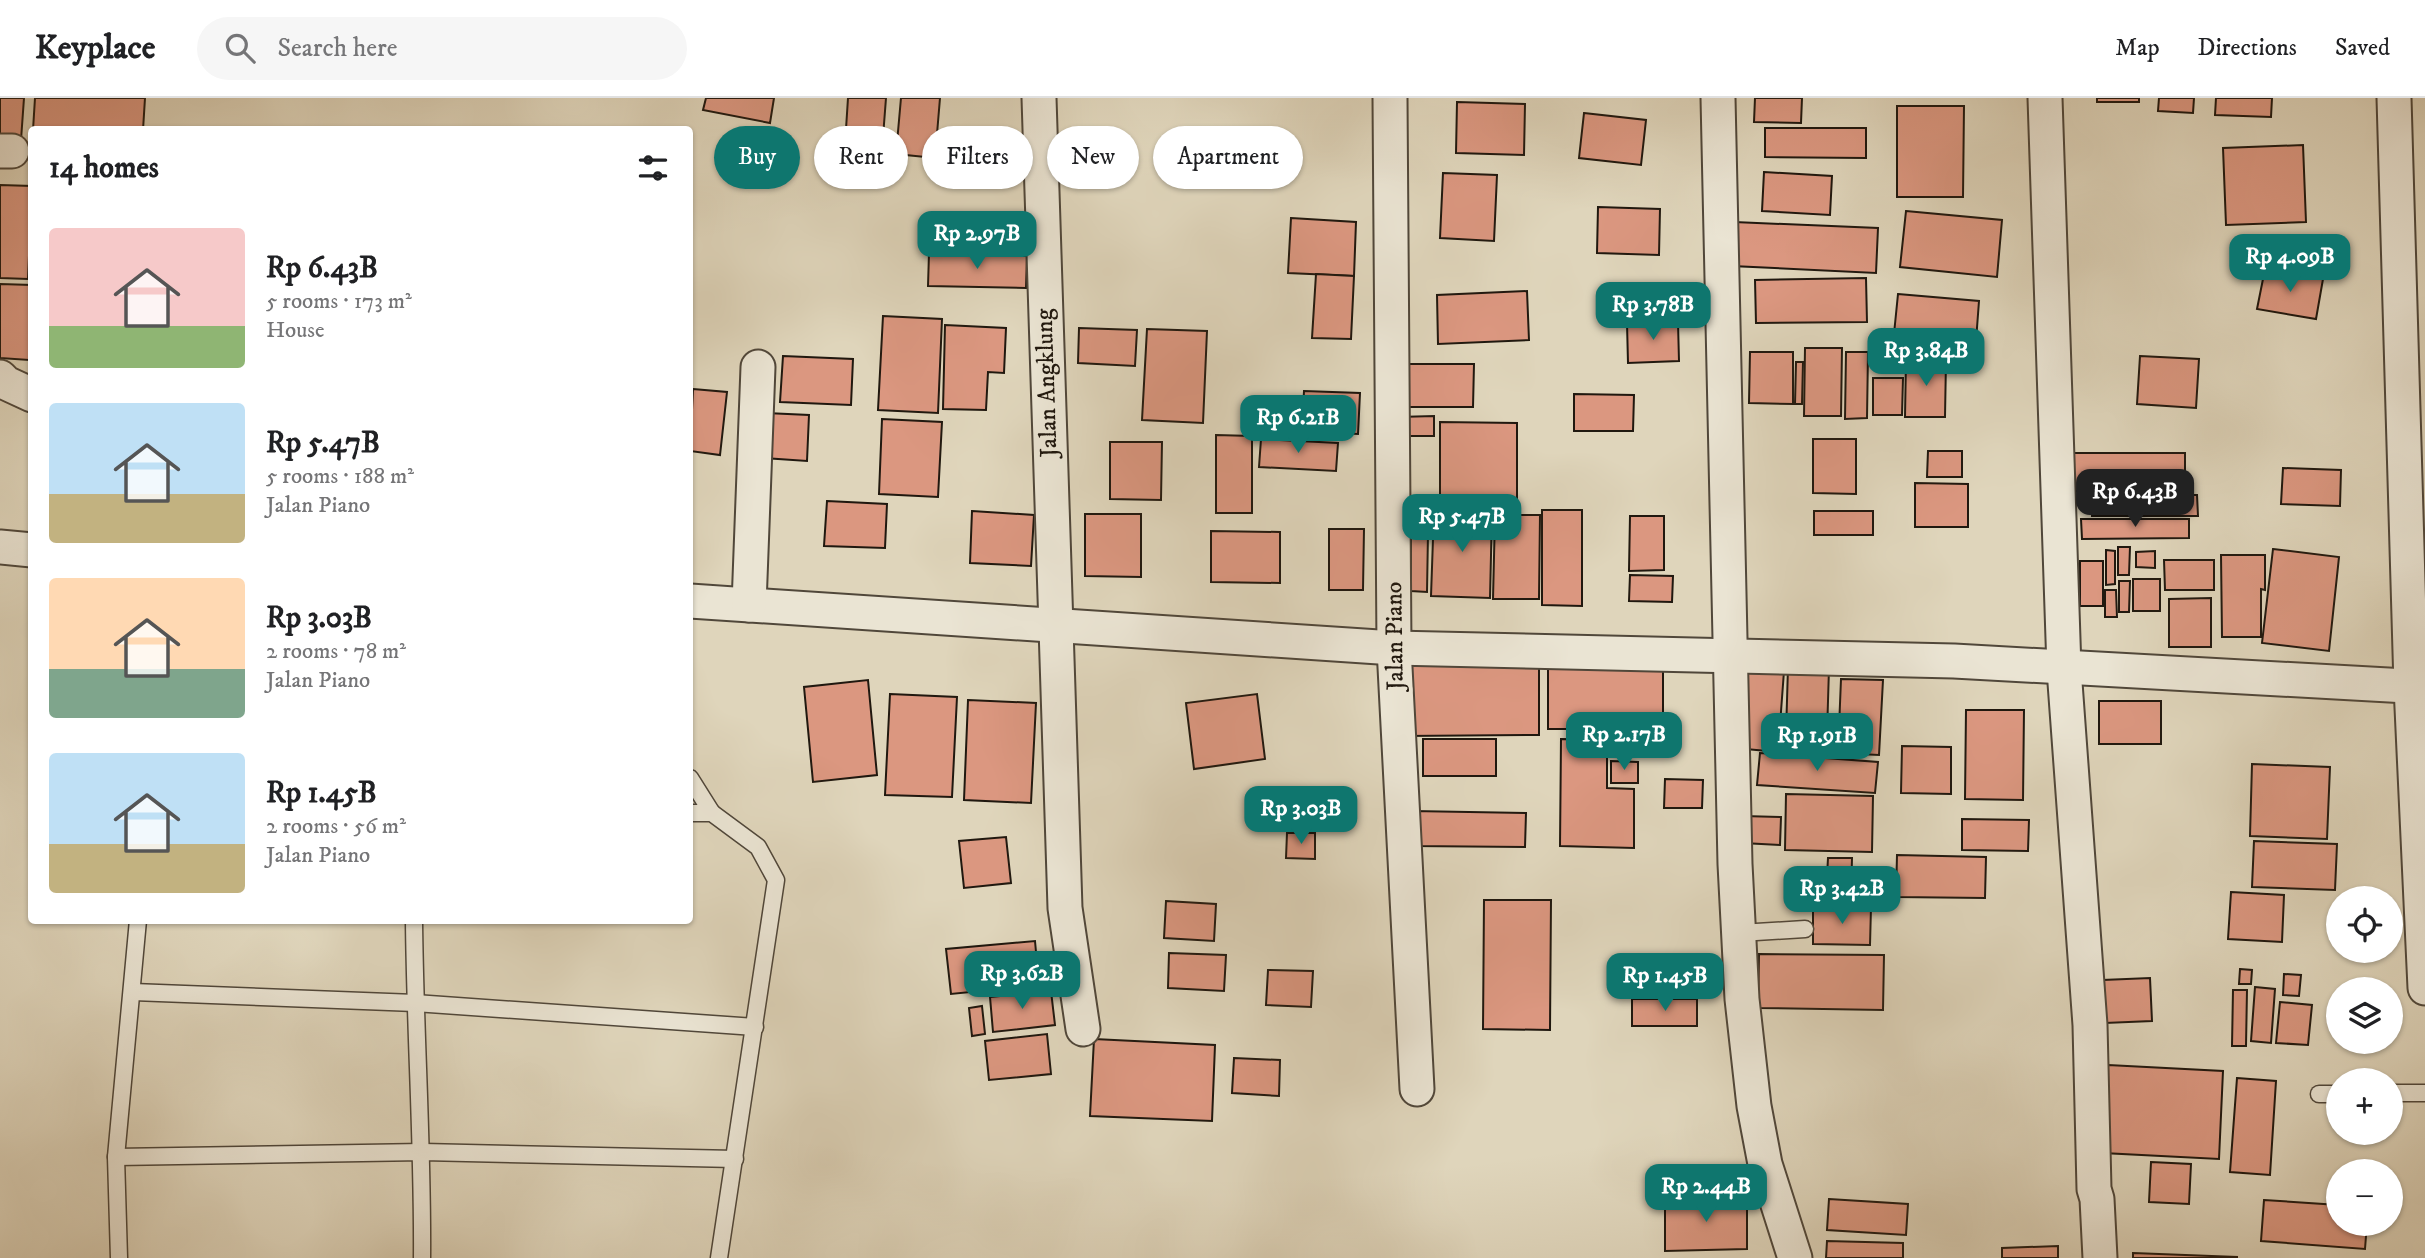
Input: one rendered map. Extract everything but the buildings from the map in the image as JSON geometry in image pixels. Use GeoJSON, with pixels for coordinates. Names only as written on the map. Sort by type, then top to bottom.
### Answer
{"type":"FeatureCollection","features":[{"type":"Feature","properties":{"kind":"street","name":"Jalan Angklung"},"geometry":{"type":"LineString","coordinates":[[1040,98],[1054,626],[1065,908],[1083,1029]]}},
{"type":"Feature","properties":{"kind":"street","name":"Jalan Piano"},"geometry":{"type":"LineString","coordinates":[[1391,98],[1394,648],[1417,1089]]}},
{"type":"Feature","properties":{"kind":"street"},"geometry":{"type":"LineString","coordinates":[[1718,98],[1735,864],[1742,999],[1754,1107],[1765,1164],[1795,1258]]}},
{"type":"Feature","properties":{"kind":"street"},"geometry":{"type":"LineString","coordinates":[[2045,98],[2064,668],[2090,1025],[2094,1189],[2097,1199],[2100,1258]]}},
{"type":"Feature","properties":{"kind":"street"},"geometry":{"type":"LineString","coordinates":[[2394,98],[2418,686],[2425,988]]}},
{"type":"Feature","properties":{"kind":"street"},"geometry":{"type":"LineString","coordinates":[[749,605],[758,367]]}},
{"type":"Feature","properties":{"kind":"street"},"geometry":{"type":"LineString","coordinates":[[0,377],[28,394]]}},
{"type":"Feature","properties":{"kind":"street"},"geometry":{"type":"LineString","coordinates":[[0,547],[28,550]]}},
{"type":"Feature","properties":{"kind":"street"},"geometry":{"type":"LineString","coordinates":[[693,601],[1394,648],[1954,662],[2418,686]]}},
{"type":"Feature","properties":{"kind":"lane"},"geometry":{"type":"LineString","coordinates":[[693,783],[712,813],[758,847],[776,880],[719,1258]]}},
{"type":"Feature","properties":{"kind":"lane"},"geometry":{"type":"LineString","coordinates":[[693,813],[712,813]]}},
{"type":"Feature","properties":{"kind":"lane"},"geometry":{"type":"LineString","coordinates":[[119,1258],[116,1157],[138,924]]}},
{"type":"Feature","properties":{"kind":"lane"},"geometry":{"type":"LineString","coordinates":[[414,924],[415,1003],[423,1152],[422,1258]]}},
{"type":"Feature","properties":{"kind":"lane"},"geometry":{"type":"LineString","coordinates":[[1740,933],[1805,929]]}},
{"type":"Feature","properties":{"kind":"lane"},"geometry":{"type":"LineString","coordinates":[[133,992],[415,1003],[755,1027]]}},
{"type":"Feature","properties":{"kind":"lane"},"geometry":{"type":"LineString","coordinates":[[2403,1093],[2425,1093]]}},
{"type":"Feature","properties":{"kind":"lane"},"geometry":{"type":"LineString","coordinates":[[2319,1094],[2326,1094]]}},
{"type":"Feature","properties":{"kind":"lane"},"geometry":{"type":"LineString","coordinates":[[116,1157],[423,1152],[735,1159]]}}]}
